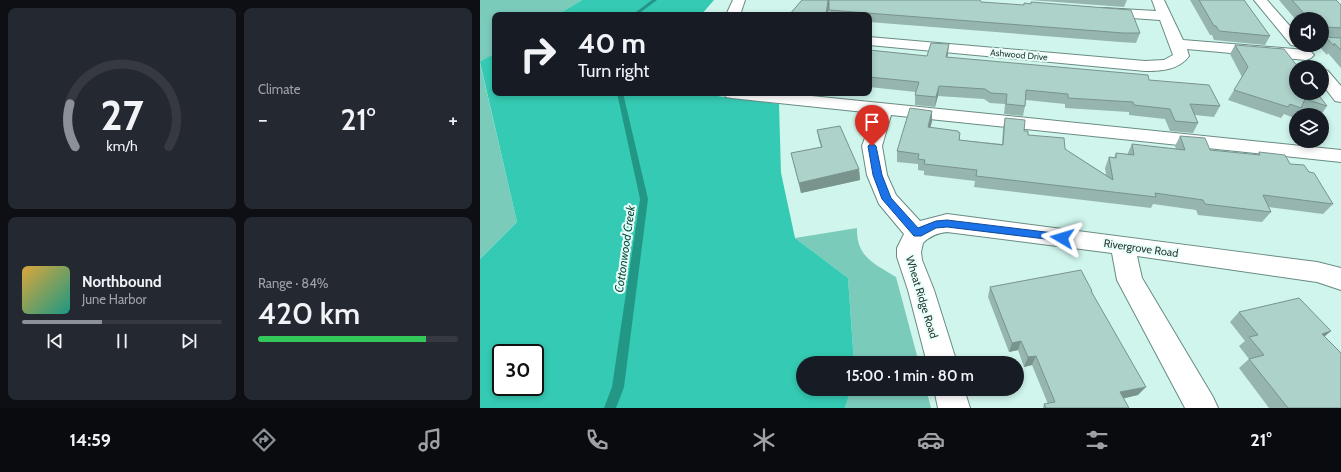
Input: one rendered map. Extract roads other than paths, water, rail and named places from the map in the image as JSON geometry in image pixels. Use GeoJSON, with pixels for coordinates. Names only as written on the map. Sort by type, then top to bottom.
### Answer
{"type":"FeatureCollection","features":[{"type":"Feature","properties":{"kind":"street"},"geometry":{"type":"LineString","coordinates":[[734,12],[739,0]]}},
{"type":"Feature","properties":{"kind":"street"},"geometry":{"type":"LineString","coordinates":[[1158,0],[1177,44],[1289,44]]}},
{"type":"Feature","properties":{"kind":"street"},"geometry":{"type":"LineString","coordinates":[[1260,0],[1289,34]]}},
{"type":"Feature","properties":{"kind":"street"},"geometry":{"type":"LineString","coordinates":[[1089,11],[1165,16]]}},
{"type":"Feature","properties":{"kind":"street","name":"Ashwood Drive"},"geometry":{"type":"LineString","coordinates":[[872,41],[1145,66],[1169,64],[1177,61],[1181,56],[1177,44]]}},
{"type":"Feature","properties":{"kind":"street"},"geometry":{"type":"LineString","coordinates":[[1304,52],[1311,60]]}},
{"type":"Feature","properties":{"kind":"street"},"geometry":{"type":"LineString","coordinates":[[1329,82],[1341,97]]}},
{"type":"Feature","properties":{"kind":"street"},"geometry":{"type":"LineString","coordinates":[[760,96],[1341,156]]}},
{"type":"Feature","properties":{"kind":"street"},"geometry":{"type":"LineString","coordinates":[[884,109],[872,146],[877,175],[887,199],[917,233]]}},
{"type":"Feature","properties":{"kind":"street","name":"Rivergrove Road"},"geometry":{"type":"LineString","coordinates":[[917,233],[936,224],[947,223],[1122,245],[1316,272],[1341,279]]}},
{"type":"Feature","properties":{"kind":"street","name":"Wheat Ridge Road"},"geometry":{"type":"LineString","coordinates":[[917,233],[908,250],[909,259],[918,278],[940,356]]}},
{"type":"Feature","properties":{"kind":"street"},"geometry":{"type":"LineString","coordinates":[[1122,245],[1130,280],[1202,408]]}},
{"type":"Feature","properties":{"kind":"street"},"geometry":{"type":"LineString","coordinates":[[951,396],[954,408]]}},
{"type":"Feature","properties":{"kind":"waterway","name":"Cottonwood Creek"},"geometry":{"type":"LineString","coordinates":[[638,12],[655,0]]}},
{"type":"Feature","properties":{"kind":"waterway","name":"Cottonwood Creek"},"geometry":{"type":"LineString","coordinates":[[610,408],[618,387],[644,199],[621,96]]}}]}
